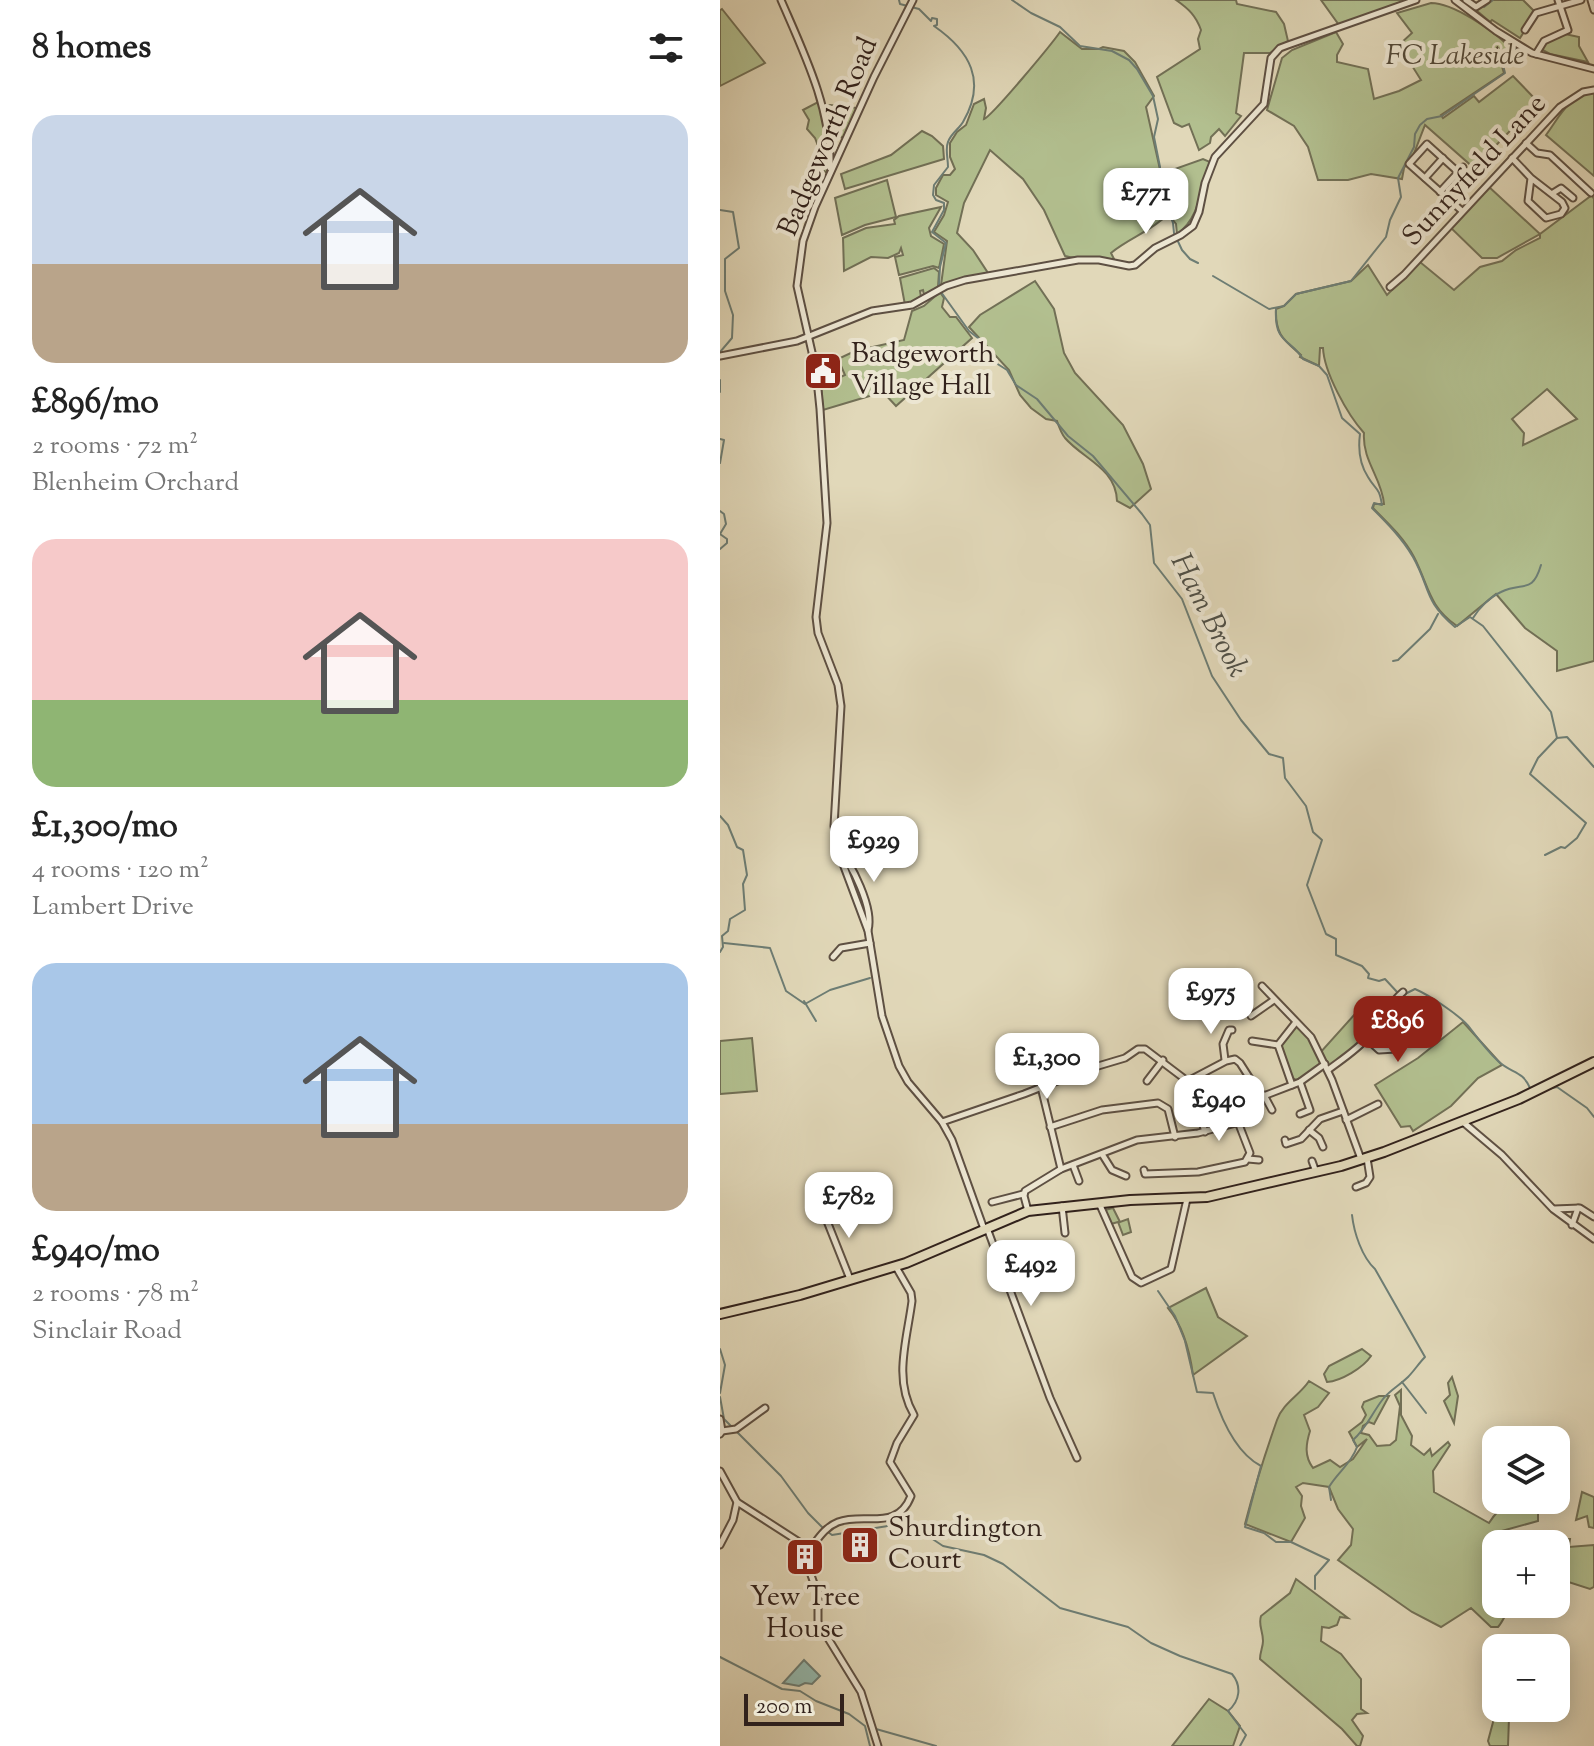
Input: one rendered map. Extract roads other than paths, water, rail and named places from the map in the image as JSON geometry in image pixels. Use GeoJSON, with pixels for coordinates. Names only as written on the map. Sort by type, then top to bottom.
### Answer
{"type":"FeatureCollection","features":[{"type":"Feature","properties":{"kind":"main road"},"geometry":{"type":"LineString","coordinates":[[720,1314],[800,1295],[896,1266],[946,1248],[1028,1211],[1224,1194],[1365,1159],[1519,1099],[1594,1062]]}},
{"type":"Feature","properties":{"kind":"street"},"geometry":{"type":"LineString","coordinates":[[781,0],[813,77],[829,139],[830,173]]}},
{"type":"Feature","properties":{"kind":"street","name":"Badgeworth Road"},"geometry":{"type":"LineString","coordinates":[[870,943],[870,924],[864,897],[837,848],[834,826],[841,706],[836,678],[818,633],[816,617],[827,523],[826,489],[816,370],[798,295],[798,270],[803,241],[830,173],[913,0]]}},
{"type":"Feature","properties":{"kind":"street"},"geometry":{"type":"LineString","coordinates":[[720,356],[809,337],[872,311],[912,305],[946,286],[965,280],[1078,260],[1135,265],[1155,248],[1193,226],[1215,157],[1264,104],[1274,53],[1288,45],[1413,0]]}},
{"type":"Feature","properties":{"kind":"street"},"geometry":{"type":"LineString","coordinates":[[1455,0],[1496,31],[1536,54],[1594,69]]}},
{"type":"Feature","properties":{"kind":"street"},"geometry":{"type":"LineString","coordinates":[[1466,0],[1476,7],[1487,0]]}},
{"type":"Feature","properties":{"kind":"street"},"geometry":{"type":"LineString","coordinates":[[1536,54],[1543,42],[1568,30],[1558,0]]}},
{"type":"Feature","properties":{"kind":"street"},"geometry":{"type":"LineString","coordinates":[[1525,30],[1536,13],[1581,0]]}},
{"type":"Feature","properties":{"kind":"street"},"geometry":{"type":"LineString","coordinates":[[1591,0],[1594,10]]}},
{"type":"Feature","properties":{"kind":"street","name":"Sunnyfield Lane"},"geometry":{"type":"LineString","coordinates":[[1390,287],[1560,107],[1574,97],[1594,90]]}},
{"type":"Feature","properties":{"kind":"street"},"geometry":{"type":"LineString","coordinates":[[829,139],[843,146]]}},
{"type":"Feature","properties":{"kind":"street"},"geometry":{"type":"LineString","coordinates":[[1526,143],[1537,153],[1550,155],[1591,193]]}},
{"type":"Feature","properties":{"kind":"street"},"geometry":{"type":"LineString","coordinates":[[1440,192],[1460,169],[1427,144],[1409,164],[1440,192],[1462,211]]}},
{"type":"Feature","properties":{"kind":"street"},"geometry":{"type":"LineString","coordinates":[[831,155],[835,158],[838,156]]}},
{"type":"Feature","properties":{"kind":"street"},"geometry":{"type":"LineString","coordinates":[[1425,178],[1443,158]]}},
{"type":"Feature","properties":{"kind":"street"},"geometry":{"type":"LineString","coordinates":[[1512,158],[1531,178],[1553,193],[1562,202],[1564,210],[1548,218],[1528,201],[1531,178]]}},
{"type":"Feature","properties":{"kind":"street"},"geometry":{"type":"LineString","coordinates":[[1553,193],[1561,188],[1573,198]]}},
{"type":"Feature","properties":{"kind":"street"},"geometry":{"type":"LineString","coordinates":[[833,957],[841,948],[870,943],[882,1016],[899,1066],[908,1082],[942,1122],[962,1163],[1050,1398],[1077,1458]]}},
{"type":"Feature","properties":{"kind":"street"},"geometry":{"type":"LineString","coordinates":[[1262,986],[1311,1037],[1326,1067],[1370,1177],[1356,1187]]}},
{"type":"Feature","properties":{"kind":"street"},"geometry":{"type":"LineString","coordinates":[[1230,1109],[1234,1099],[1248,1102],[1300,1082],[1326,1067],[1367,1039],[1388,1013],[1391,1003],[1403,992]]}},
{"type":"Feature","properties":{"kind":"street"},"geometry":{"type":"LineString","coordinates":[[1251,1016],[1274,1000]]}},
{"type":"Feature","properties":{"kind":"street"},"geometry":{"type":"LineString","coordinates":[[1278,1045],[1296,1022]]}},
{"type":"Feature","properties":{"kind":"street"},"geometry":{"type":"LineString","coordinates":[[1226,1061],[1223,1044],[1229,1029]]}},
{"type":"Feature","properties":{"kind":"street"},"geometry":{"type":"LineString","coordinates":[[1367,1039],[1376,1048],[1391,1051],[1418,1033]]}},
{"type":"Feature","properties":{"kind":"street"},"geometry":{"type":"LineString","coordinates":[[1252,1041],[1278,1045]]}},
{"type":"Feature","properties":{"kind":"street"},"geometry":{"type":"LineString","coordinates":[[1278,1045],[1292,1085]]}},
{"type":"Feature","properties":{"kind":"street"},"geometry":{"type":"LineString","coordinates":[[942,1122],[1125,1058],[1138,1049],[1147,1049],[1188,1081],[1205,1132]]}},
{"type":"Feature","properties":{"kind":"street"},"geometry":{"type":"LineString","coordinates":[[1147,1081],[1163,1060]]}},
{"type":"Feature","properties":{"kind":"street"},"geometry":{"type":"LineString","coordinates":[[1188,1081],[1226,1061],[1239,1061],[1272,1110]]}},
{"type":"Feature","properties":{"kind":"street"},"geometry":{"type":"LineString","coordinates":[[1300,1082],[1310,1110],[1300,1114]]}},
{"type":"Feature","properties":{"kind":"street"},"geometry":{"type":"LineString","coordinates":[[1041,1087],[1061,1169]]}},
{"type":"Feature","properties":{"kind":"street"},"geometry":{"type":"LineString","coordinates":[[1197,1104],[1222,1091]]}},
{"type":"Feature","properties":{"kind":"street"},"geometry":{"type":"LineString","coordinates":[[1248,1102],[1240,1119],[1250,1153],[1248,1159]]}},
{"type":"Feature","properties":{"kind":"street"},"geometry":{"type":"LineString","coordinates":[[1050,1127],[1102,1110],[1156,1103],[1164,1105],[1168,1111],[1175,1137]]}},
{"type":"Feature","properties":{"kind":"street"},"geometry":{"type":"LineString","coordinates":[[1346,1120],[1378,1104]]}},
{"type":"Feature","properties":{"kind":"street"},"geometry":{"type":"LineString","coordinates":[[1286,1144],[1301,1139],[1320,1119],[1343,1111]]}},
{"type":"Feature","properties":{"kind":"street"},"geometry":{"type":"LineString","coordinates":[[992,1202],[1024,1194],[1061,1169],[1141,1139],[1205,1132],[1240,1119]]}},
{"type":"Feature","properties":{"kind":"street"},"geometry":{"type":"LineString","coordinates":[[1462,1121],[1502,1155],[1553,1209],[1594,1239]]}},
{"type":"Feature","properties":{"kind":"street"},"geometry":{"type":"LineString","coordinates":[[1309,1130],[1319,1138],[1323,1147]]}},
{"type":"Feature","properties":{"kind":"street"},"geometry":{"type":"LineString","coordinates":[[1102,1154],[1112,1170],[1126,1176]]}},
{"type":"Feature","properties":{"kind":"street"},"geometry":{"type":"LineString","coordinates":[[1145,1174],[1211,1171],[1248,1159],[1259,1160]]}},
{"type":"Feature","properties":{"kind":"street"},"geometry":{"type":"LineString","coordinates":[[1312,1161],[1316,1173]]}},
{"type":"Feature","properties":{"kind":"street"},"geometry":{"type":"LineString","coordinates":[[1073,1165],[1079,1181]]}},
{"type":"Feature","properties":{"kind":"street"},"geometry":{"type":"LineString","coordinates":[[1024,1194],[1028,1211]]}},
{"type":"Feature","properties":{"kind":"street"},"geometry":{"type":"LineString","coordinates":[[1099,1203],[1132,1277],[1141,1283],[1171,1269],[1187,1199]]}},
{"type":"Feature","properties":{"kind":"street"},"geometry":{"type":"LineString","coordinates":[[1062,1206],[1065,1233]]}},
{"type":"Feature","properties":{"kind":"street"},"geometry":{"type":"LineString","coordinates":[[1553,1209],[1578,1208],[1587,1210],[1594,1217]]}},
{"type":"Feature","properties":{"kind":"street"},"geometry":{"type":"LineString","coordinates":[[1572,1225],[1578,1208]]}},
{"type":"Feature","properties":{"kind":"street"},"geometry":{"type":"LineString","coordinates":[[823,1211],[850,1280]]}},
{"type":"Feature","properties":{"kind":"street"},"geometry":{"type":"LineString","coordinates":[[810,1549],[834,1523],[894,1517],[903,1511],[911,1498],[890,1462],[897,1443],[914,1415],[905,1394],[901,1367],[909,1326],[911,1293],[896,1266]]}},
{"type":"Feature","properties":{"kind":"street"},"geometry":{"type":"LineString","coordinates":[[720,1419],[721,1433],[736,1429],[765,1408]]}},
{"type":"Feature","properties":{"kind":"street"},"geometry":{"type":"LineString","coordinates":[[720,1471],[737,1502],[810,1549],[813,1554],[811,1575],[818,1595],[818,1622],[861,1692],[878,1746]]}},
{"type":"Feature","properties":{"kind":"street"},"geometry":{"type":"LineString","coordinates":[[720,1545],[733,1520],[737,1502]]}},
{"type":"Feature","properties":{"kind":"water"},"geometry":{"type":"Polygon","coordinates":[[[804,1660],[820,1676],[812,1684],[799,1686],[783,1683],[804,1660]]]}},
{"type":"Feature","properties":{"kind":"waterway","name":"Ham Brook"},"geometry":{"type":"LineString","coordinates":[[899,0],[900,4],[919,9],[931,21],[932,18],[937,19],[934,26],[957,46],[971,68],[974,80],[970,107],[947,145],[948,167],[934,185],[933,195],[944,203],[944,210],[932,232],[946,243],[939,286]]}},
{"type":"Feature","properties":{"kind":"waterway"},"geometry":{"type":"LineString","coordinates":[[1012,0],[1060,27],[1080,46],[1112,51],[1129,60],[1137,69],[1153,96],[1158,119],[1154,137],[1162,193],[1174,233],[1182,250],[1198,263]]}},
{"type":"Feature","properties":{"kind":"waterway"},"geometry":{"type":"LineString","coordinates":[[1484,7],[1493,0]]}},
{"type":"Feature","properties":{"kind":"waterway"},"geometry":{"type":"LineString","coordinates":[[1213,276],[1269,309],[1284,306],[1296,294],[1351,281],[1386,237],[1401,197],[1398,178],[1414,147],[1415,134],[1420,125],[1427,119],[1442,116],[1505,73],[1502,61],[1516,48]]}},
{"type":"Feature","properties":{"kind":"waterway"},"geometry":{"type":"LineString","coordinates":[[720,210],[733,212],[739,248],[725,259],[725,291],[733,315],[732,338],[720,352]]}},
{"type":"Feature","properties":{"kind":"waterway","name":"Ham Brook"},"geometry":{"type":"LineString","coordinates":[[941,292],[996,363],[1007,370],[1016,385],[1037,399],[1068,436],[1093,456],[1150,525],[1154,563],[1182,599],[1212,676],[1241,720],[1269,754],[1283,758],[1285,778],[1306,806],[1313,832],[1322,840],[1307,885],[1326,934],[1336,939],[1336,955],[1362,966],[1369,974],[1368,978],[1385,979],[1398,993]]}},
{"type":"Feature","properties":{"kind":"waterway"},"geometry":{"type":"LineString","coordinates":[[1276,309],[1280,335],[1303,359],[1319,366],[1327,375],[1342,418],[1360,434],[1361,461],[1378,491],[1382,505],[1374,503],[1372,508],[1409,550],[1437,609],[1455,627],[1470,617],[1483,626],[1551,712],[1557,738],[1567,737],[1594,767]]}},
{"type":"Feature","properties":{"kind":"waterway"},"geometry":{"type":"LineString","coordinates":[[720,380],[720,392]]}},
{"type":"Feature","properties":{"kind":"waterway"},"geometry":{"type":"LineString","coordinates":[[720,439],[724,440],[720,463]]}},
{"type":"Feature","properties":{"kind":"waterway"},"geometry":{"type":"LineString","coordinates":[[720,511],[726,524],[720,534]]}},
{"type":"Feature","properties":{"kind":"waterway"},"geometry":{"type":"LineString","coordinates":[[720,534],[727,539],[720,549]]}},
{"type":"Feature","properties":{"kind":"waterway"},"geometry":{"type":"LineString","coordinates":[[1473,618],[1497,594],[1530,584],[1541,565]]}},
{"type":"Feature","properties":{"kind":"waterway"},"geometry":{"type":"LineString","coordinates":[[1393,661],[1398,660],[1430,629],[1438,614]]}},
{"type":"Feature","properties":{"kind":"waterway"},"geometry":{"type":"LineString","coordinates":[[1545,855],[1565,848],[1577,838],[1586,823],[1530,774],[1538,758],[1557,738]]}},
{"type":"Feature","properties":{"kind":"waterway"},"geometry":{"type":"LineString","coordinates":[[720,816],[728,825],[737,847],[743,850],[747,875],[743,884],[745,910],[730,919],[728,931],[722,936],[720,952]]}},
{"type":"Feature","properties":{"kind":"waterway"},"geometry":{"type":"LineString","coordinates":[[724,943],[770,948],[786,991],[805,1004],[830,990],[870,978]]}},
{"type":"Feature","properties":{"kind":"waterway","name":"Ham Brook"},"geometry":{"type":"LineString","coordinates":[[1403,995],[1415,989],[1452,1012],[1466,1023],[1494,1057],[1520,1075],[1530,1088]]}},
{"type":"Feature","properties":{"kind":"waterway"},"geometry":{"type":"LineString","coordinates":[[804,1001],[816,1021]]}},
{"type":"Feature","properties":{"kind":"waterway","name":"Ham Brook"},"geometry":{"type":"LineString","coordinates":[[1548,1089],[1557,1087],[1587,1108],[1594,1117]]}},
{"type":"Feature","properties":{"kind":"waterway"},"geometry":{"type":"LineString","coordinates":[[1331,1500],[1329,1487],[1354,1453],[1357,1447],[1353,1440],[1379,1404],[1425,1357],[1363,1251],[1352,1215]]}},
{"type":"Feature","properties":{"kind":"waterway"},"geometry":{"type":"LineString","coordinates":[[1158,1291],[1175,1316],[1185,1341],[1197,1392],[1213,1393],[1237,1444],[1261,1466],[1245,1527],[1264,1533],[1276,1542],[1291,1542],[1329,1560],[1315,1576],[1315,1589]]}},
{"type":"Feature","properties":{"kind":"waterway"},"geometry":{"type":"LineString","coordinates":[[720,1349],[725,1365],[720,1393]]}},
{"type":"Feature","properties":{"kind":"waterway"},"geometry":{"type":"LineString","coordinates":[[1402,1382],[1426,1413]]}},
{"type":"Feature","properties":{"kind":"waterway"},"geometry":{"type":"LineString","coordinates":[[720,1397],[724,1419],[732,1427]]}},
{"type":"Feature","properties":{"kind":"waterway"},"geometry":{"type":"LineString","coordinates":[[737,1432],[781,1476],[823,1528]]}},
{"type":"Feature","properties":{"kind":"waterway"},"geometry":{"type":"LineString","coordinates":[[828,1532],[832,1535],[894,1525],[931,1538],[943,1546],[984,1555],[1003,1564],[1060,1608],[1128,1627],[1151,1643],[1232,1674],[1238,1693],[1228,1711],[1246,1735],[1240,1746]]}},
{"type":"Feature","properties":{"kind":"waterway"},"geometry":{"type":"LineString","coordinates":[[720,1657],[782,1689],[800,1691],[849,1714],[865,1726],[870,1746]]}},
{"type":"Feature","properties":{"kind":"waterway"},"geometry":{"type":"LineString","coordinates":[[876,1729],[936,1746]]}},
{"type":"Feature","properties":{"kind":"place","name":"Badgeworth Village Hall"},"geometry":{"type":"Point","coordinates":[823,371]}},
{"type":"Feature","properties":{"kind":"place","name":"Shurdington Court"},"geometry":{"type":"Point","coordinates":[860,1545]}},
{"type":"Feature","properties":{"kind":"place","name":"Yew Tree House"},"geometry":{"type":"Point","coordinates":[805,1557]}},
{"type":"Feature","properties":{"kind":"park label","name":"FC Lakeside"},"geometry":{"type":"Point","coordinates":[1455,57]}}]}
